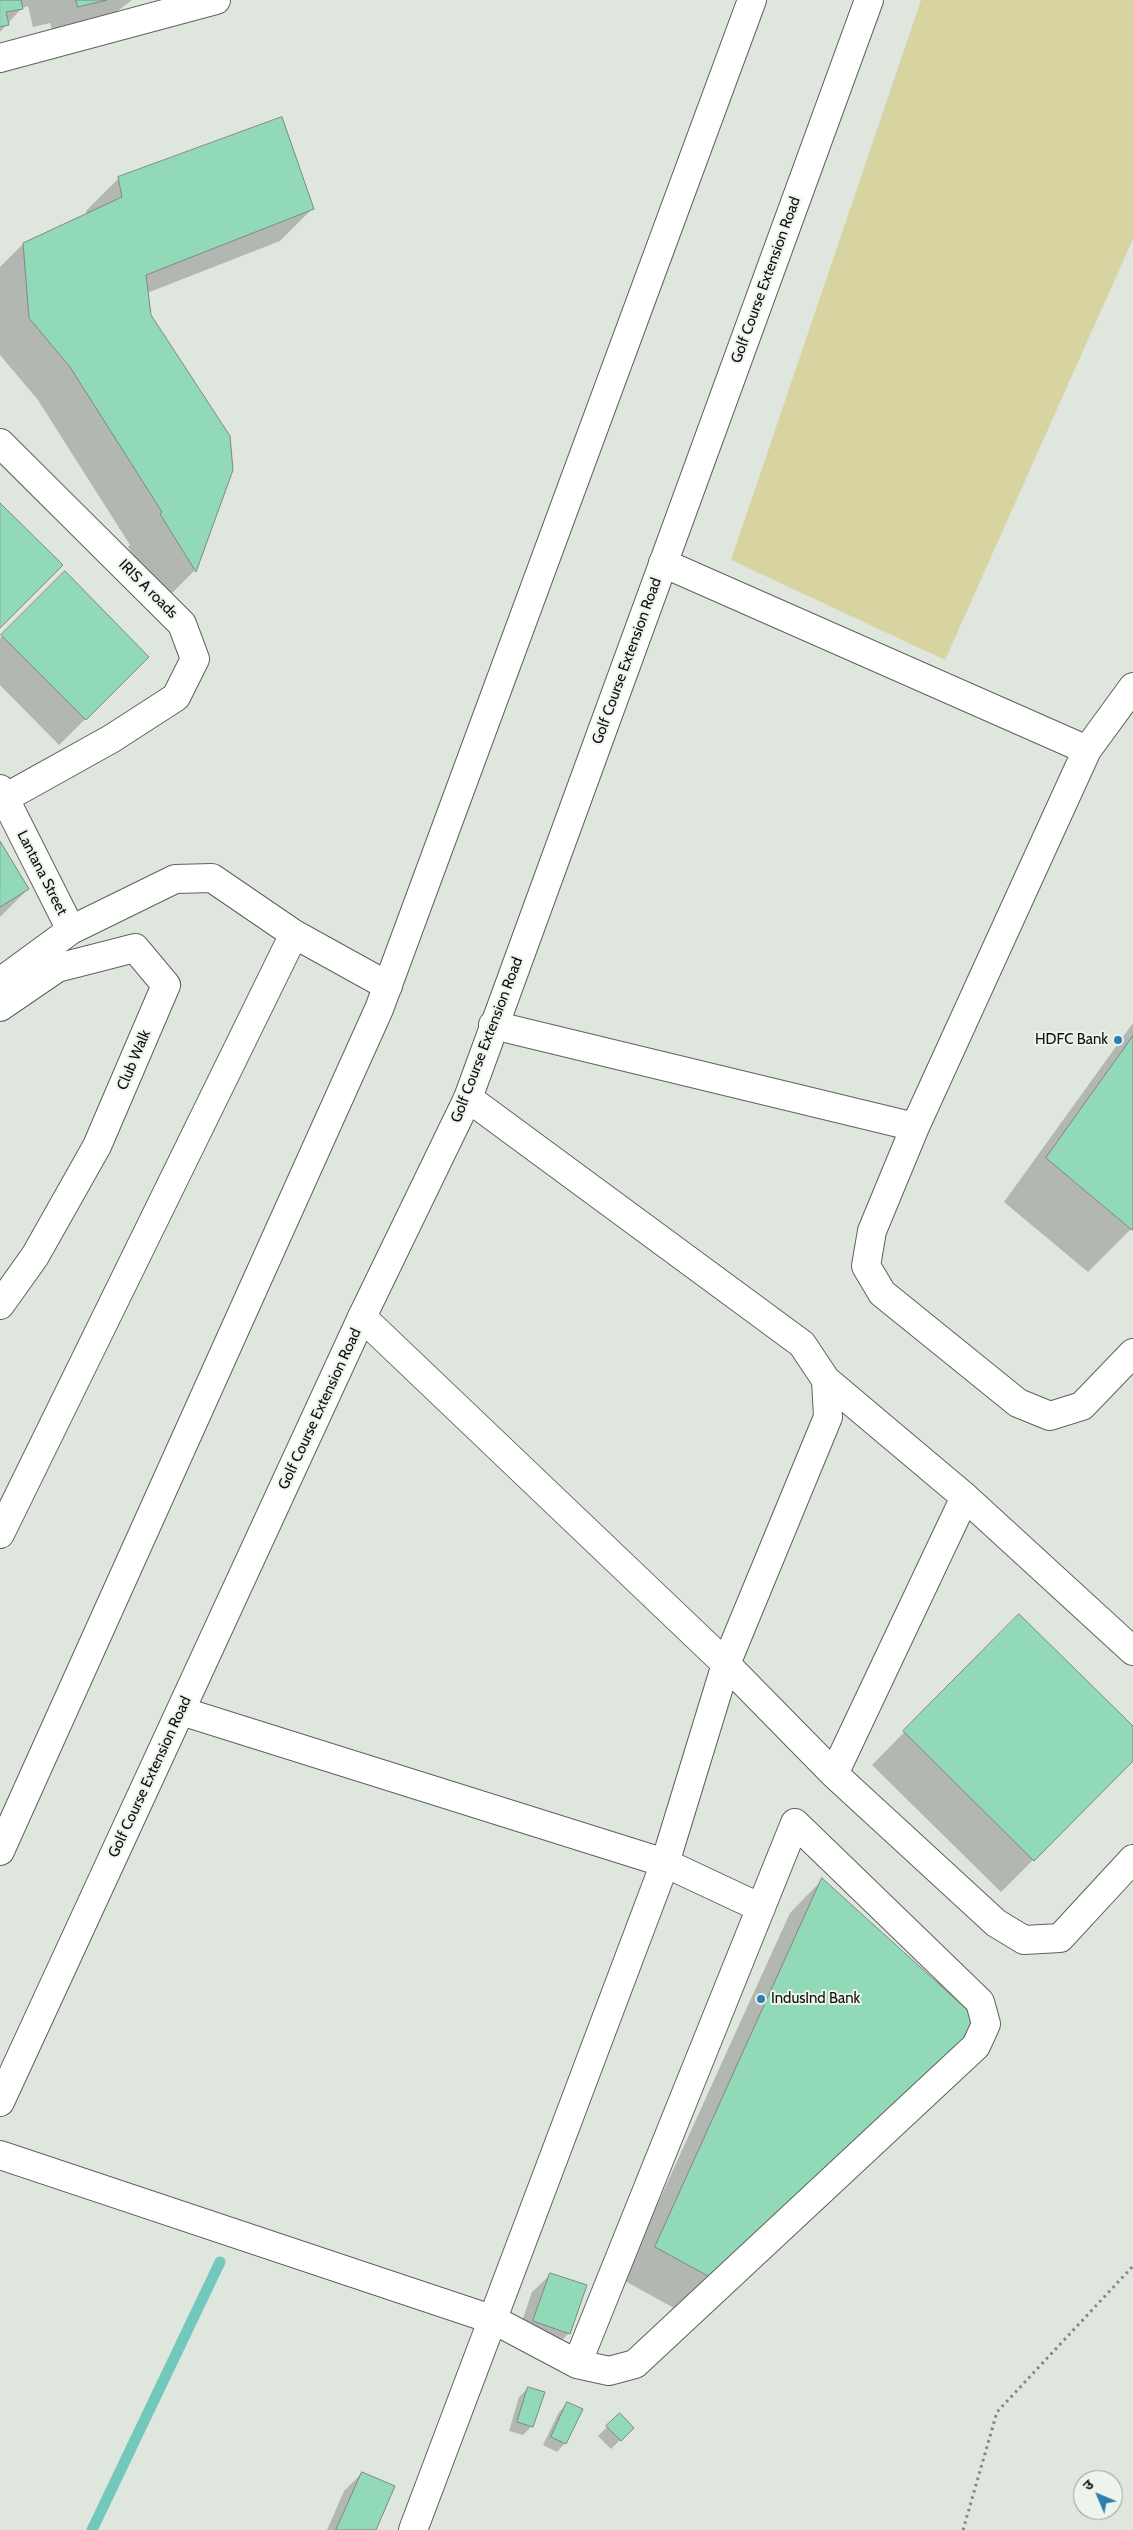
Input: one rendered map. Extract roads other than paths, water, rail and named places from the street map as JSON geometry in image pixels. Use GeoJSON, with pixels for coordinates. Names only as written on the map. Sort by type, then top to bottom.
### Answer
{"type":"FeatureCollection","features":[{"type":"Feature","properties":{"kind":"main road"},"geometry":{"type":"LineString","coordinates":[[0,58],[216,0]]}},
{"type":"Feature","properties":{"kind":"main road"},"geometry":{"type":"LineString","coordinates":[[0,1851],[388,986],[752,0]]}},
{"type":"Feature","properties":{"kind":"main road","name":"Golf Course Extension Road"},"geometry":{"type":"LineString","coordinates":[[0,2102],[362,1317],[468,1098],[869,0]]}},
{"type":"Feature","properties":{"kind":"main road","name":"IRIS A roads"},"geometry":{"type":"LineString","coordinates":[[0,443],[182,624],[195,659],[176,697],[111,739],[2,794]]}},
{"type":"Feature","properties":{"kind":"main road"},"geometry":{"type":"LineString","coordinates":[[663,563],[1087,750]]}},
{"type":"Feature","properties":{"kind":"main road"},"geometry":{"type":"LineString","coordinates":[[1133,687],[1087,750],[915,1127],[872,1231],[866,1266],[882,1293],[1018,1403],[1050,1416],[1082,1406],[1133,1353]]}},
{"type":"Feature","properties":{"kind":"main road","name":"Lantana Street"},"geometry":{"type":"LineString","coordinates":[[2,794],[71,930]]}},
{"type":"Feature","properties":{"kind":"main road"},"geometry":{"type":"LineString","coordinates":[[0,982],[71,930],[175,879],[212,878],[294,934],[388,986]]}},
{"type":"Feature","properties":{"kind":"main road"},"geometry":{"type":"LineString","coordinates":[[0,1534],[294,934]]}},
{"type":"Feature","properties":{"kind":"main road","name":"Club Walk"},"geometry":{"type":"LineString","coordinates":[[0,1008],[57,968],[135,948],[166,984],[97,1146],[35,1256],[0,1305]]}},
{"type":"Feature","properties":{"kind":"main road"},"geometry":{"type":"LineString","coordinates":[[494,1026],[915,1127]]}},
{"type":"Feature","properties":{"kind":"main road"},"geometry":{"type":"LineString","coordinates":[[468,1098],[802,1344],[826,1380],[965,1497],[1133,1651]]}},
{"type":"Feature","properties":{"kind":"main road"},"geometry":{"type":"LineString","coordinates":[[362,1317],[726,1664],[834,1774],[996,1923],[1024,1940],[1060,1938],[1133,1859]]}},
{"type":"Feature","properties":{"kind":"main road"},"geometry":{"type":"LineString","coordinates":[[413,2530],[494,2320],[665,1863],[726,1664],[828,1416],[826,1380]]}},
{"type":"Feature","properties":{"kind":"main road"},"geometry":{"type":"LineString","coordinates":[[834,1774],[965,1497]]}},
{"type":"Feature","properties":{"kind":"main road"},"geometry":{"type":"LineString","coordinates":[[181,1711],[665,1863],[761,1908]]}},
{"type":"Feature","properties":{"kind":"main road"},"geometry":{"type":"LineString","coordinates":[[0,2155],[494,2320],[578,2364],[609,2371],[636,2364],[976,2046],[986,2024],[980,2002],[795,1823],[578,2364]]}},
{"type":"Feature","properties":{"kind":"waterway"},"geometry":{"type":"LineString","coordinates":[[92,2530],[220,2262]]}},
{"type":"Feature","properties":{"kind":"place","name":"HDFC Bank"},"geometry":{"type":"Point","coordinates":[1118,1040]}},
{"type":"Feature","properties":{"kind":"place","name":"IndusInd Bank"},"geometry":{"type":"Point","coordinates":[761,1999]}}]}
